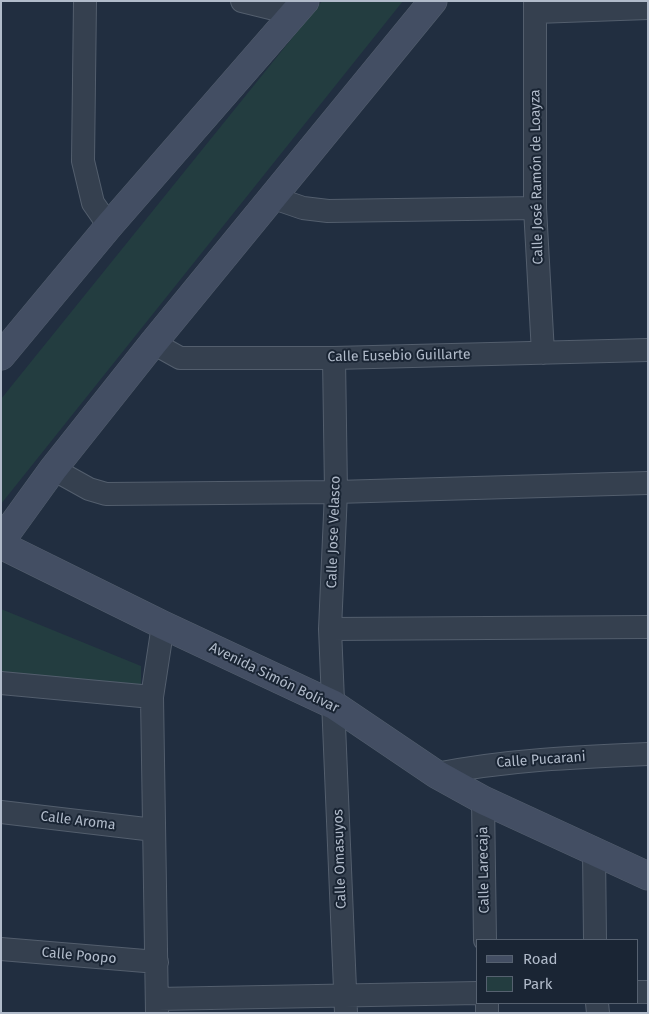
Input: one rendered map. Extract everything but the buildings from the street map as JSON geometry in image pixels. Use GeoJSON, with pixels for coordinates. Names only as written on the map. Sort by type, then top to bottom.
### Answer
{"type":"FeatureCollection","features":[{"type":"Feature","properties":{"kind":"street"},"geometry":{"type":"LineString","coordinates":[[85,1],[83,161],[93,203],[109,226]]}},
{"type":"Feature","properties":{"kind":"street"},"geometry":{"type":"LineString","coordinates":[[242,1],[300,8]]}},
{"type":"Feature","properties":{"kind":"street"},"geometry":{"type":"LineString","coordinates":[[1,541],[53,469],[433,1]]}},
{"type":"Feature","properties":{"kind":"street"},"geometry":{"type":"LineString","coordinates":[[536,6],[648,8]]}},
{"type":"Feature","properties":{"kind":"street","name":"Calle José Ramón de Loayza"},"geometry":{"type":"LineString","coordinates":[[536,6],[535,208],[543,353]]}},
{"type":"Feature","properties":{"kind":"street"},"geometry":{"type":"LineString","coordinates":[[1,356],[109,226],[300,8]]}},
{"type":"Feature","properties":{"kind":"street"},"geometry":{"type":"LineString","coordinates":[[274,198],[303,208],[328,211],[535,208]]}},
{"type":"Feature","properties":{"kind":"street","name":"Calle Eusebio Guillarte"},"geometry":{"type":"LineString","coordinates":[[154,343],[180,358],[334,358],[648,350]]}},
{"type":"Feature","properties":{"kind":"street","name":"Calle Jose Velasco"},"geometry":{"type":"LineString","coordinates":[[334,358],[336,492],[330,629],[334,705]]}},
{"type":"Feature","properties":{"kind":"street"},"geometry":{"type":"LineString","coordinates":[[53,469],[89,489],[106,494],[336,492],[648,483]]}},
{"type":"Feature","properties":{"kind":"street","name":"Avenida Simón Bolívar"},"geometry":{"type":"LineString","coordinates":[[1,545],[163,625],[334,705],[436,774],[483,800],[648,876]]}},
{"type":"Feature","properties":{"kind":"street"},"geometry":{"type":"LineString","coordinates":[[163,625],[152,697],[157,1006],[346,1004],[477,993]]}},
{"type":"Feature","properties":{"kind":"street"},"geometry":{"type":"LineString","coordinates":[[330,629],[648,626]]}},
{"type":"Feature","properties":{"kind":"street"},"geometry":{"type":"LineString","coordinates":[[1,683],[152,697]]}},
{"type":"Feature","properties":{"kind":"street","name":"Calle Omasuyos"},"geometry":{"type":"LineString","coordinates":[[334,705],[346,1004]]}},
{"type":"Feature","properties":{"kind":"street","name":"Calle Pucarani"},"geometry":{"type":"LineString","coordinates":[[436,774],[486,764],[535,759],[648,754]]}},
{"type":"Feature","properties":{"kind":"street","name":"Calle Larecaja"},"geometry":{"type":"LineString","coordinates":[[483,800],[485,939]]}},
{"type":"Feature","properties":{"kind":"street","name":"Calle Aroma"},"geometry":{"type":"LineString","coordinates":[[1,812],[154,830]]}},
{"type":"Feature","properties":{"kind":"street"},"geometry":{"type":"LineString","coordinates":[[594,851],[595,939]]}},
{"type":"Feature","properties":{"kind":"street","name":"Calle Poopo"},"geometry":{"type":"LineString","coordinates":[[1,949],[157,962]]}},
{"type":"Feature","properties":{"kind":"green space"},"geometry":{"type":"Polygon","coordinates":[[[322,1],[403,1],[1,504],[1,399],[322,1]]]}},
{"type":"Feature","properties":{"kind":"green space"},"geometry":{"type":"Polygon","coordinates":[[[1,609],[141,666],[141,690],[1,674],[1,609]]]}}]}
